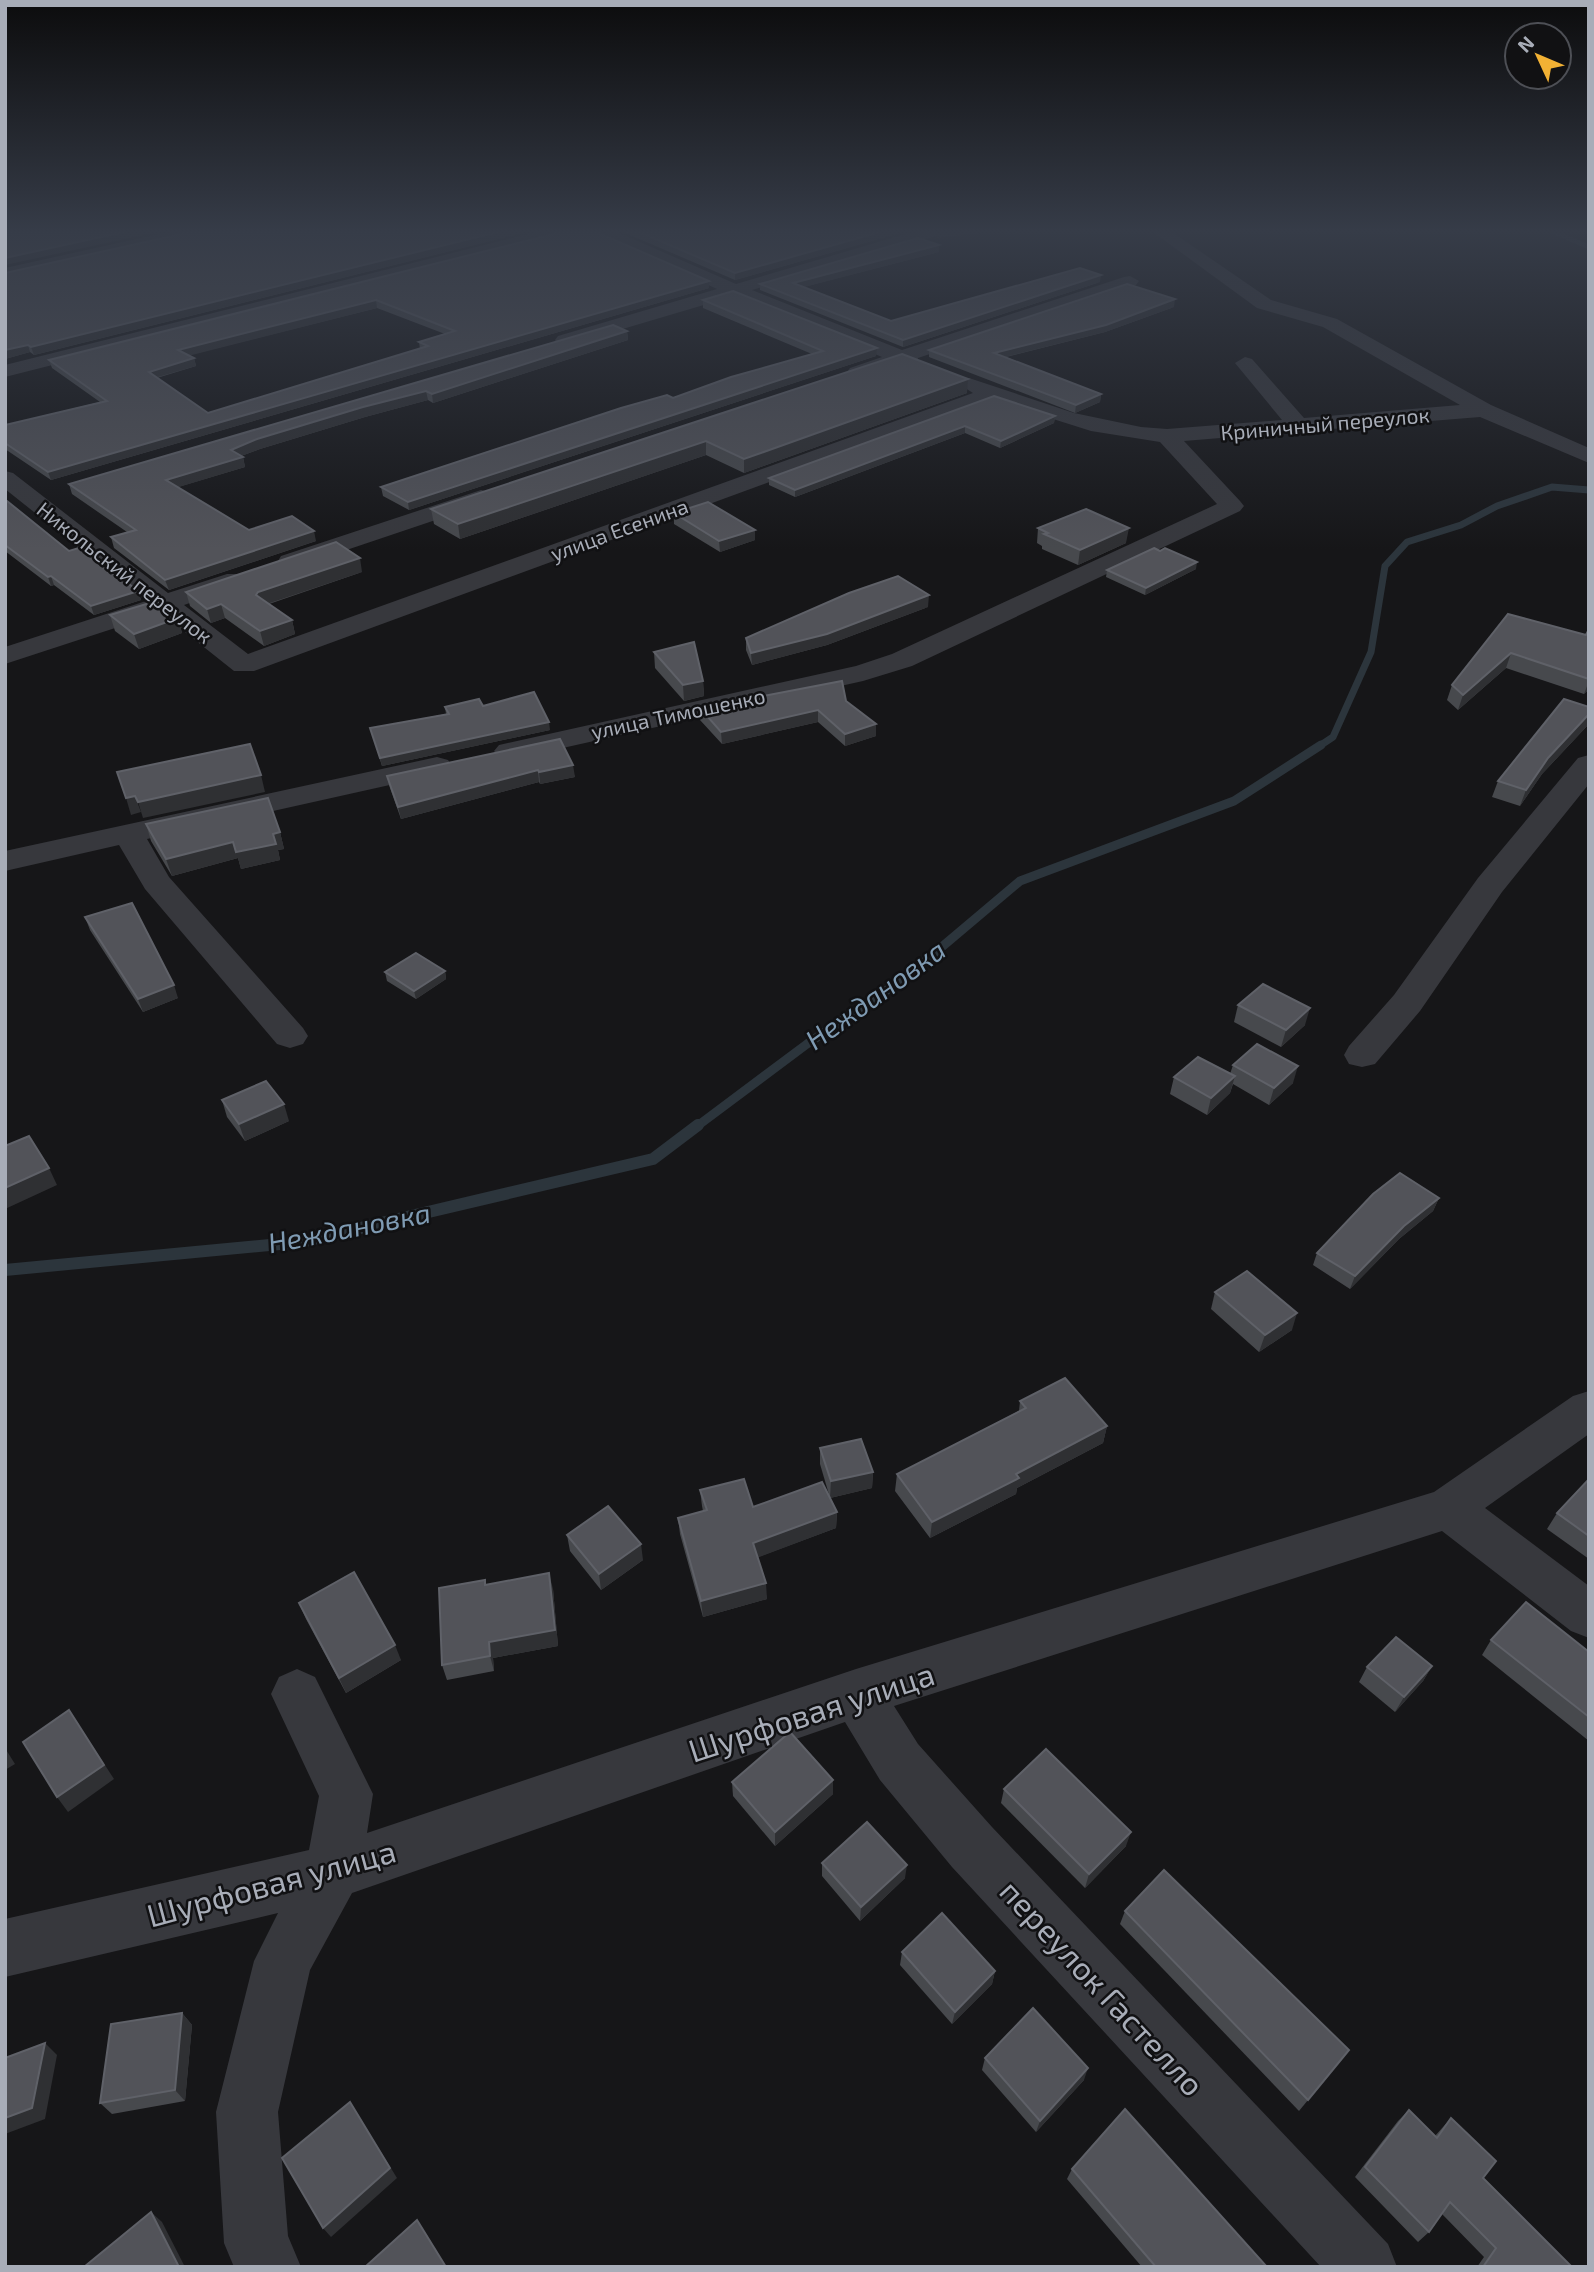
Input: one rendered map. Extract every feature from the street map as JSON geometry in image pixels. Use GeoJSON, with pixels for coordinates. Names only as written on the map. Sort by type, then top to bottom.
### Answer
{"type":"FeatureCollection","features":[{"type":"Feature","properties":{"kind":"street"},"geometry":{"type":"LineString","coordinates":[[5,371],[136,338]]}},
{"type":"Feature","properties":{"kind":"street"},"geometry":{"type":"LineString","coordinates":[[548,345],[572,338]]}},
{"type":"Feature","properties":{"kind":"street","name":"Криничный переулок"},"geometry":{"type":"LineString","coordinates":[[855,338],[993,393],[1068,419],[1119,432],[1167,436],[1483,410]]}},
{"type":"Feature","properties":{"kind":"street"},"geometry":{"type":"LineString","coordinates":[[836,379],[959,338]]}},
{"type":"Feature","properties":{"kind":"street"},"geometry":{"type":"LineString","coordinates":[[1356,338],[1483,410],[1589,456]]}},
{"type":"Feature","properties":{"kind":"street"},"geometry":{"type":"LineString","coordinates":[[1245,363],[1298,425]]}},
{"type":"Feature","properties":{"kind":"street","name":"улица Есенина"},"geometry":{"type":"LineString","coordinates":[[244,665],[993,393]]}},
{"type":"Feature","properties":{"kind":"street","name":"улица Тимошенко"},"geometry":{"type":"LineString","coordinates":[[5,862],[863,673],[902,660],[1232,506],[1167,436]]}},
{"type":"Feature","properties":{"kind":"street","name":"Никольский переулок"},"geometry":{"type":"LineString","coordinates":[[5,478],[17,500],[164,603],[244,665]]}},
{"type":"Feature","properties":{"kind":"street"},"geometry":{"type":"LineString","coordinates":[[17,500],[55,489]]}},
{"type":"Feature","properties":{"kind":"street"},"geometry":{"type":"LineString","coordinates":[[5,656],[507,489]]}},
{"type":"Feature","properties":{"kind":"street"},"geometry":{"type":"LineString","coordinates":[[1362,1055],[1407,1003],[1490,885],[1589,764]]}},
{"type":"Feature","properties":{"kind":"street"},"geometry":{"type":"LineString","coordinates":[[128,834],[156,883],[290,1036]]}},
{"type":"Feature","properties":{"kind":"street","name":"Шурфовая улица"},"geometry":{"type":"LineString","coordinates":[[5,1948],[333,1872],[856,1694],[1448,1507],[1589,1409]]}},
{"type":"Feature","properties":{"kind":"street"},"geometry":{"type":"LineString","coordinates":[[1448,1507],[1589,1615]]}},
{"type":"Feature","properties":{"kind":"street"},"geometry":{"type":"LineString","coordinates":[[269,2267],[256,2243],[247,2112],[283,1961],[333,1872],[346,1794],[297,1694]]}},
{"type":"Feature","properties":{"kind":"street","name":"переулок Гастелло"},"geometry":{"type":"LineString","coordinates":[[856,1694],[899,1762],[972,1847],[1365,2267]]}},
{"type":"Feature","properties":{"kind":"building"},"geometry":{"type":"Polygon","coordinates":[[[5,338],[67,338],[31,347],[28,345],[5,350],[5,338]]]}},
{"type":"Feature","properties":{"kind":"building"},"geometry":{"type":"Polygon","coordinates":[[[137,338],[225,338],[178,350],[194,358],[149,372],[208,413],[428,346],[419,342],[432,338],[512,338],[48,472],[5,443],[5,425],[107,401],[49,360],[137,338]]]}},
{"type":"Feature","properties":{"kind":"building"},"geometry":{"type":"Polygon","coordinates":[[[568,338],[605,338],[432,394],[426,391],[363,407],[257,439],[231,450],[243,457],[166,480],[249,530],[292,516],[314,531],[165,580],[111,537],[136,530],[69,484],[568,338]]]}},
{"type":"Feature","properties":{"kind":"building"},"geometry":{"type":"Polygon","coordinates":[[[792,338],[852,338],[877,348],[408,502],[381,487],[621,408],[667,395],[673,398],[731,377],[823,351],[792,338]]]}},
{"type":"Feature","properties":{"kind":"building"},"geometry":{"type":"Polygon","coordinates":[[[965,338],[1054,338],[994,353],[1101,394],[1076,405],[929,350],[965,338]]]}},
{"type":"Feature","properties":{"kind":"building"},"geometry":{"type":"Polygon","coordinates":[[[902,354],[968,379],[744,459],[706,441],[458,524],[431,509],[902,354]]]}},
{"type":"Feature","properties":{"kind":"building"},"geometry":{"type":"Polygon","coordinates":[[[994,396],[1055,416],[1001,441],[965,426],[795,490],[769,478],[994,396]]]}},
{"type":"Feature","properties":{"kind":"building"},"geometry":{"type":"Polygon","coordinates":[[[5,501],[69,551],[82,547],[138,591],[91,606],[51,576],[48,577],[5,545],[5,501]]]}},
{"type":"Feature","properties":{"kind":"building"},"geometry":{"type":"Polygon","coordinates":[[[708,502],[755,530],[719,541],[674,513],[708,502]]]}},
{"type":"Feature","properties":{"kind":"building"},"geometry":{"type":"Polygon","coordinates":[[[1086,509],[1129,528],[1080,550],[1044,534],[1048,533],[1038,528],[1086,509]]]}},
{"type":"Feature","properties":{"kind":"building"},"geometry":{"type":"Polygon","coordinates":[[[336,542],[360,558],[258,592],[256,595],[292,620],[260,631],[221,604],[207,609],[186,592],[336,542]]]}},
{"type":"Feature","properties":{"kind":"building"},"geometry":{"type":"Polygon","coordinates":[[[1154,548],[1160,551],[1165,548],[1197,562],[1146,588],[1107,570],[1154,548]]]}},
{"type":"Feature","properties":{"kind":"building"},"geometry":{"type":"Polygon","coordinates":[[[898,576],[929,595],[827,634],[751,653],[746,638],[849,593],[898,576]]]}},
{"type":"Feature","properties":{"kind":"building"},"geometry":{"type":"Polygon","coordinates":[[[156,601],[178,618],[134,634],[110,615],[156,601]]]}},
{"type":"Feature","properties":{"kind":"building"},"geometry":{"type":"Polygon","coordinates":[[[1508,614],[1586,635],[1589,629],[1589,679],[1511,653],[1463,695],[1452,685],[1508,614]]]}},
{"type":"Feature","properties":{"kind":"building"},"geometry":{"type":"Polygon","coordinates":[[[694,642],[703,681],[683,685],[654,652],[694,642]]]}},
{"type":"Feature","properties":{"kind":"building"},"geometry":{"type":"Polygon","coordinates":[[[842,681],[846,701],[876,724],[845,734],[818,710],[721,732],[700,708],[842,681]]]}},
{"type":"Feature","properties":{"kind":"building"},"geometry":{"type":"Polygon","coordinates":[[[534,692],[549,722],[380,758],[370,728],[449,714],[445,707],[479,699],[483,706],[534,692]]]}},
{"type":"Feature","properties":{"kind":"building"},"geometry":{"type":"Polygon","coordinates":[[[1564,699],[1589,707],[1589,714],[1548,758],[1526,790],[1498,781],[1564,699]]]}},
{"type":"Feature","properties":{"kind":"building"},"geometry":{"type":"Polygon","coordinates":[[[560,739],[573,765],[539,772],[538,770],[398,807],[387,776],[560,739]]]}},
{"type":"Feature","properties":{"kind":"building"},"geometry":{"type":"Polygon","coordinates":[[[250,744],[261,775],[138,802],[135,796],[126,798],[117,772],[250,744]]]}},
{"type":"Feature","properties":{"kind":"building"},"geometry":{"type":"Polygon","coordinates":[[[268,798],[280,832],[273,834],[276,844],[236,852],[233,842],[166,859],[146,824],[268,798]]]}},
{"type":"Feature","properties":{"kind":"building"},"geometry":{"type":"Polygon","coordinates":[[[132,903],[174,985],[138,999],[85,917],[132,903]]]}},
{"type":"Feature","properties":{"kind":"building"},"geometry":{"type":"Polygon","coordinates":[[[416,953],[445,971],[414,991],[385,972],[416,953]]]}},
{"type":"Feature","properties":{"kind":"building"},"geometry":{"type":"Polygon","coordinates":[[[1263,984],[1310,1008],[1286,1030],[1238,1005],[1263,984]]]}},
{"type":"Feature","properties":{"kind":"building"},"geometry":{"type":"Polygon","coordinates":[[[1257,1044],[1298,1066],[1274,1088],[1233,1065],[1257,1044]]]}},
{"type":"Feature","properties":{"kind":"building"},"geometry":{"type":"Polygon","coordinates":[[[1198,1057],[1235,1076],[1211,1098],[1174,1077],[1198,1057]]]}},
{"type":"Feature","properties":{"kind":"building"},"geometry":{"type":"Polygon","coordinates":[[[266,1081],[284,1104],[239,1124],[222,1100],[266,1081]]]}},
{"type":"Feature","properties":{"kind":"building"},"geometry":{"type":"Polygon","coordinates":[[[29,1136],[49,1168],[5,1188],[5,1146],[29,1136]]]}},
{"type":"Feature","properties":{"kind":"building"},"geometry":{"type":"Polygon","coordinates":[[[1400,1173],[1439,1198],[1404,1226],[1355,1276],[1317,1253],[1373,1194],[1400,1173]]]}},
{"type":"Feature","properties":{"kind":"building"},"geometry":{"type":"Polygon","coordinates":[[[1247,1271],[1297,1313],[1265,1335],[1215,1292],[1247,1271]]]}},
{"type":"Feature","properties":{"kind":"building"},"geometry":{"type":"Polygon","coordinates":[[[1065,1378],[1107,1426],[1016,1474],[1019,1478],[932,1522],[897,1474],[1026,1408],[1020,1401],[1065,1378]]]}},
{"type":"Feature","properties":{"kind":"building"},"geometry":{"type":"Polygon","coordinates":[[[861,1439],[873,1472],[831,1481],[820,1448],[861,1439]]]}},
{"type":"Feature","properties":{"kind":"building"},"geometry":{"type":"Polygon","coordinates":[[[744,1479],[753,1507],[822,1482],[837,1512],[753,1543],[766,1583],[701,1601],[678,1518],[707,1510],[700,1490],[744,1479]]]}},
{"type":"Feature","properties":{"kind":"building"},"geometry":{"type":"Polygon","coordinates":[[[1589,1479],[1589,1536],[1557,1513],[1589,1479]]]}},
{"type":"Feature","properties":{"kind":"building"},"geometry":{"type":"Polygon","coordinates":[[[608,1506],[641,1544],[599,1574],[567,1535],[608,1506]]]}},
{"type":"Feature","properties":{"kind":"building"},"geometry":{"type":"Polygon","coordinates":[[[354,1572],[395,1645],[339,1678],[299,1603],[354,1572]]]}},
{"type":"Feature","properties":{"kind":"building"},"geometry":{"type":"Polygon","coordinates":[[[549,1573],[555,1630],[489,1642],[490,1656],[442,1665],[439,1588],[485,1580],[485,1585],[549,1573]]]}},
{"type":"Feature","properties":{"kind":"building"},"geometry":{"type":"Polygon","coordinates":[[[1526,1602],[1589,1652],[1589,1717],[1491,1640],[1526,1602]]]}},
{"type":"Feature","properties":{"kind":"building"},"geometry":{"type":"Polygon","coordinates":[[[1396,1637],[1432,1666],[1404,1697],[1367,1667],[1396,1637]]]}},
{"type":"Feature","properties":{"kind":"building"},"geometry":{"type":"Polygon","coordinates":[[[69,1710],[104,1765],[57,1797],[23,1742],[69,1710]]]}},
{"type":"Feature","properties":{"kind":"building"},"geometry":{"type":"Polygon","coordinates":[[[790,1732],[833,1780],[775,1832],[732,1782],[790,1732]]]}},
{"type":"Feature","properties":{"kind":"building"},"geometry":{"type":"Polygon","coordinates":[[[1046,1749],[1131,1832],[1089,1874],[1004,1789],[1046,1749]]]}},
{"type":"Feature","properties":{"kind":"building"},"geometry":{"type":"Polygon","coordinates":[[[867,1822],[907,1865],[861,1907],[822,1863],[867,1822]]]}},
{"type":"Feature","properties":{"kind":"building"},"geometry":{"type":"Polygon","coordinates":[[[1164,1870],[1349,2050],[1308,2100],[1125,1911],[1164,1870]]]}},
{"type":"Feature","properties":{"kind":"building"},"geometry":{"type":"Polygon","coordinates":[[[942,1913],[995,1971],[955,2012],[902,1952],[942,1913]]]}},
{"type":"Feature","properties":{"kind":"building"},"geometry":{"type":"Polygon","coordinates":[[[1033,2008],[1088,2068],[1040,2121],[985,2058],[1033,2008]]]}},
{"type":"Feature","properties":{"kind":"building"},"geometry":{"type":"Polygon","coordinates":[[[182,2013],[175,2090],[100,2103],[111,2024],[182,2013]]]}},
{"type":"Feature","properties":{"kind":"building"},"geometry":{"type":"Polygon","coordinates":[[[45,2043],[32,2108],[5,2118],[5,2058],[45,2043]]]}},
{"type":"Feature","properties":{"kind":"building"},"geometry":{"type":"Polygon","coordinates":[[[350,2102],[390,2168],[323,2228],[282,2158],[350,2102]]]}},
{"type":"Feature","properties":{"kind":"building"},"geometry":{"type":"Polygon","coordinates":[[[1125,2109],[1267,2267],[1156,2267],[1072,2169],[1125,2109]]]}},
{"type":"Feature","properties":{"kind":"building"},"geometry":{"type":"Polygon","coordinates":[[[1409,2110],[1437,2138],[1451,2118],[1496,2161],[1483,2178],[1572,2267],[1483,2267],[1496,2248],[1450,2202],[1429,2232],[1365,2167],[1409,2110]]]}},
{"type":"Feature","properties":{"kind":"building"},"geometry":{"type":"Polygon","coordinates":[[[151,2212],[179,2267],[84,2267],[151,2212]]]}},
{"type":"Feature","properties":{"kind":"building"},"geometry":{"type":"Polygon","coordinates":[[[417,2220],[446,2267],[365,2267],[417,2220]]]}},
{"type":"Feature","properties":{"kind":"waterway","name":"Неждановка"},"geometry":{"type":"LineString","coordinates":[[1321,745],[1333,737],[1371,652],[1385,566],[1407,542],[1461,525],[1497,506],[1552,487],[1589,490]]}},
{"type":"Feature","properties":{"kind":"waterway","name":"Неждановка"},"geometry":{"type":"LineString","coordinates":[[696,1127],[807,1044],[905,978],[1020,881],[1234,801],[1321,745]]}},
{"type":"Feature","properties":{"kind":"waterway","name":"Неждановка"},"geometry":{"type":"LineString","coordinates":[[5,1270],[301,1242],[653,1159],[698,1125]]}}]}
